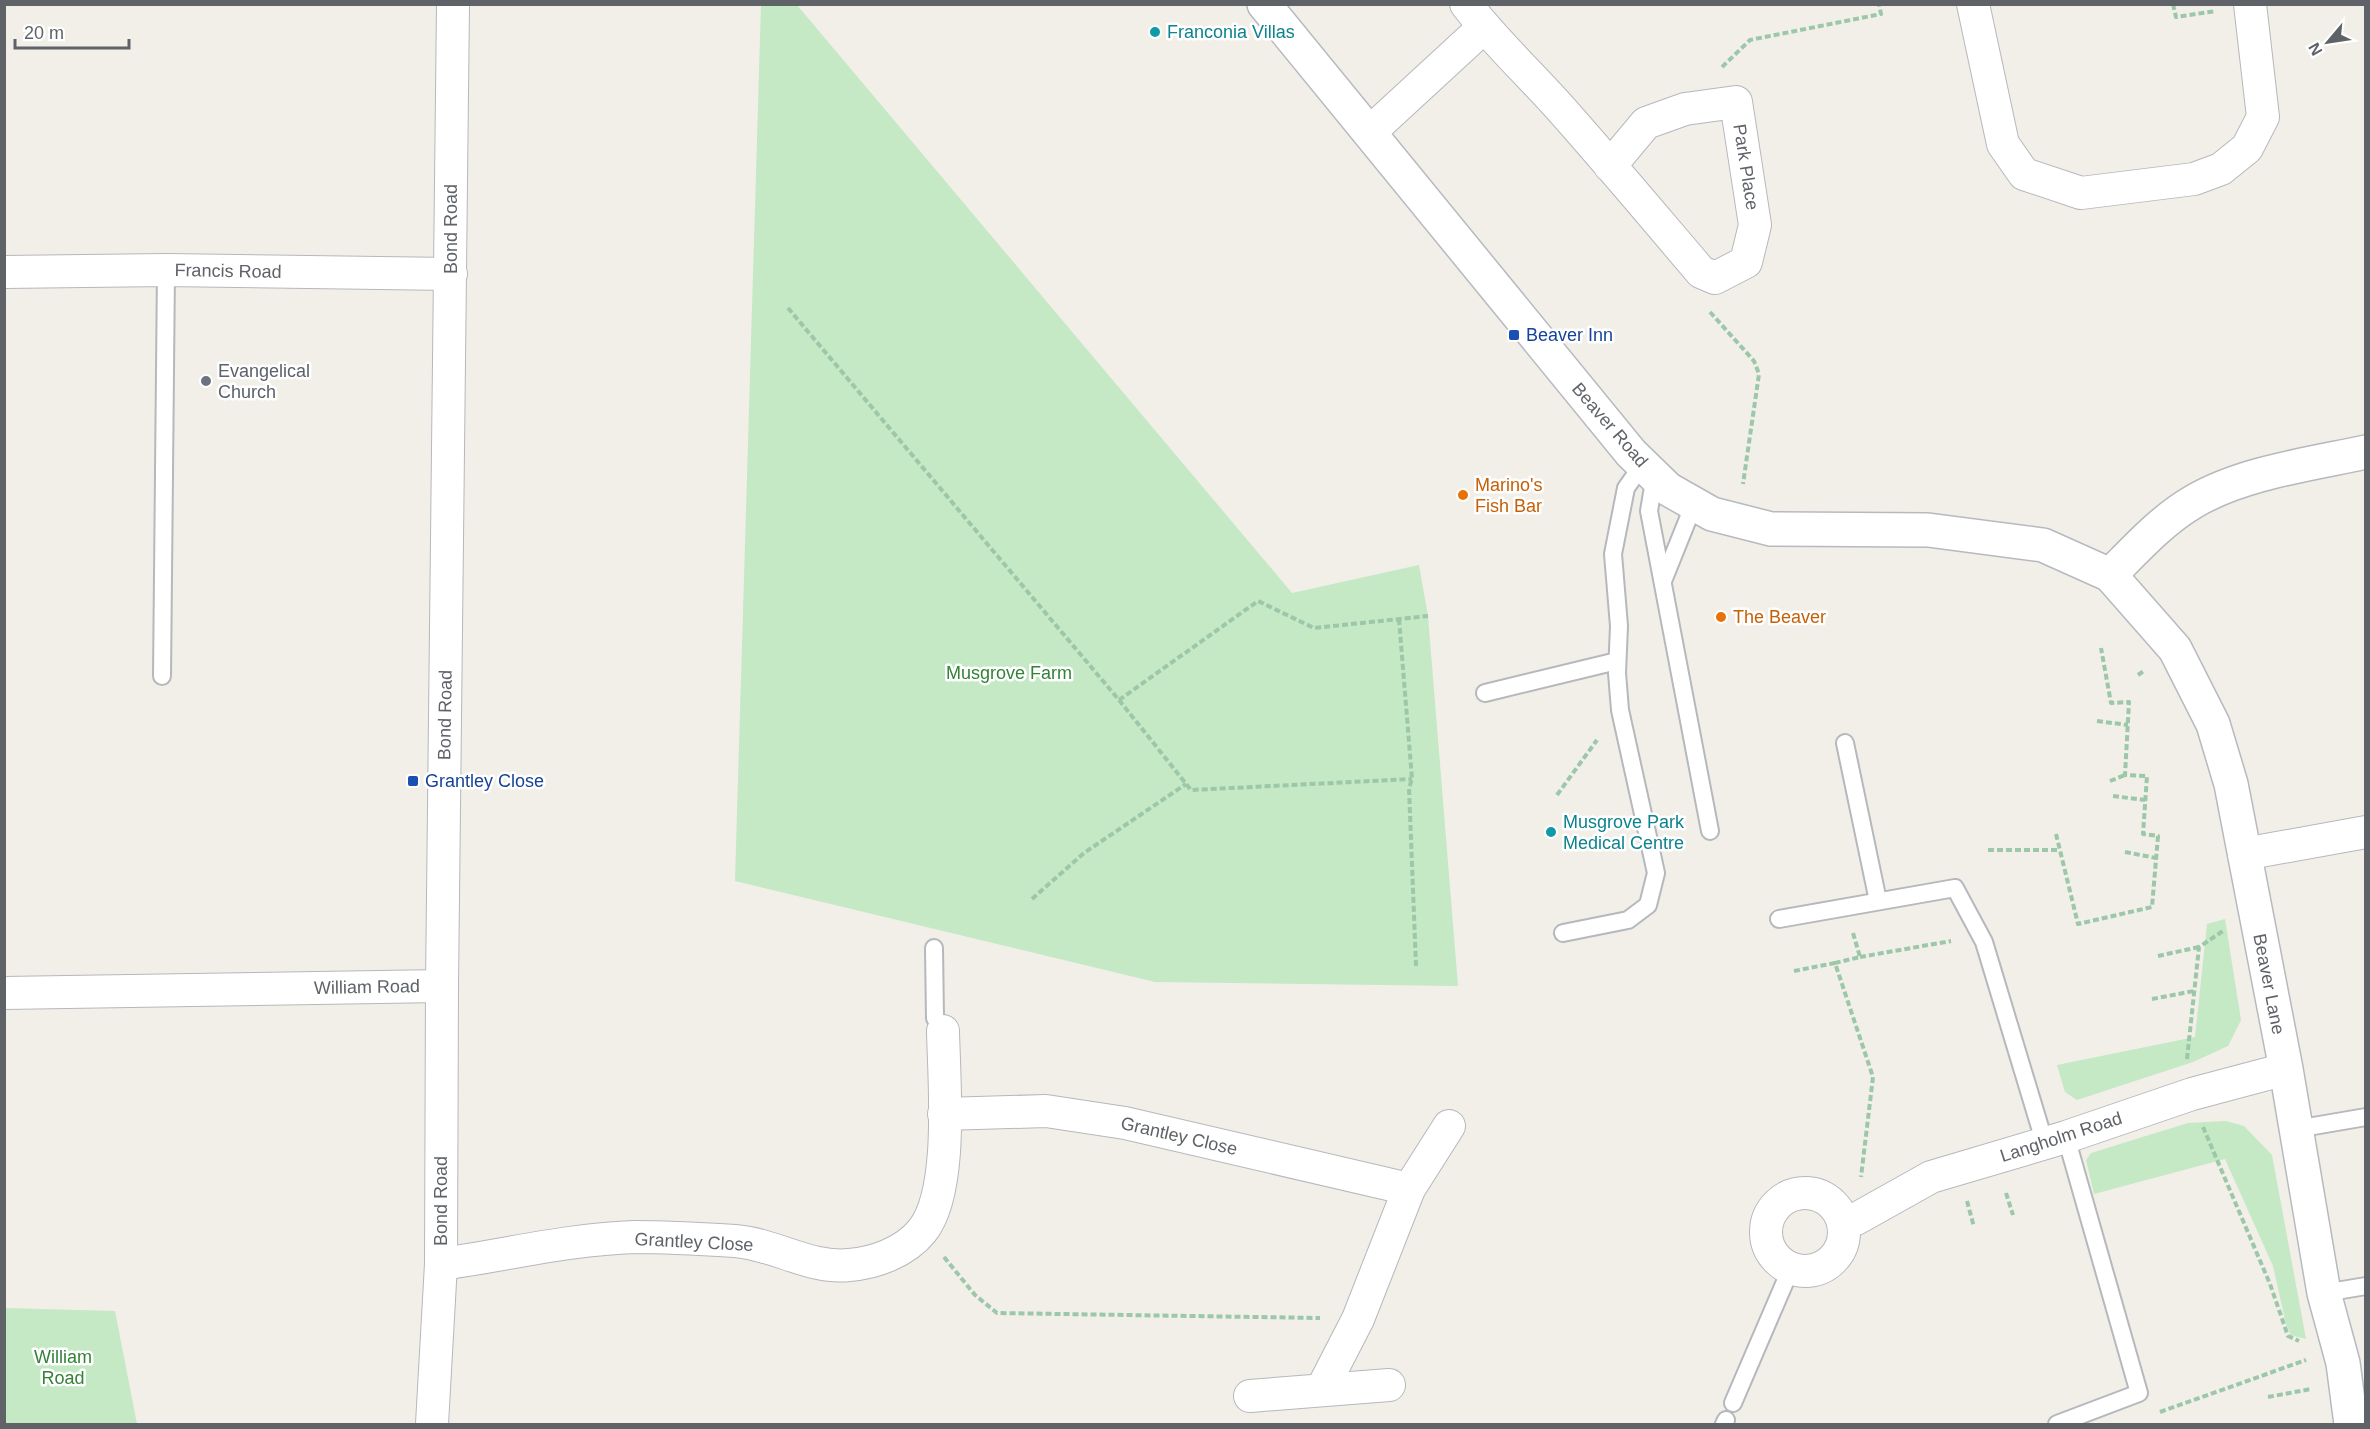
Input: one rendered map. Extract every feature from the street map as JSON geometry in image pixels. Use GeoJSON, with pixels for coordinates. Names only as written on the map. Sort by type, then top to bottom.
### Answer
{"type":"FeatureCollection","features":[{"type":"Feature","properties":{"kind":"main road","name":"Beaver Road"},"geometry":{"type":"LineString","coordinates":[[1264,4],[1631,453],[1668,489],[1712,514],[1771,529],[1928,530],[2043,545],[2110,575]]}},
{"type":"Feature","properties":{"kind":"main road"},"geometry":{"type":"LineString","coordinates":[[2110,575],[2151,533],[2192,502],[2212,492],[2233,483],[2366,452]]}},
{"type":"Feature","properties":{"kind":"main road","name":"Beaver Lane"},"geometry":{"type":"LineString","coordinates":[[2110,575],[2175,649],[2213,724],[2231,784],[2286,1069],[2335,1366],[2351,1425]]}},
{"type":"Feature","properties":{"kind":"street","name":"Bond Road"},"geometry":{"type":"LineString","coordinates":[[432,1425],[441,1264],[453,4]]}},
{"type":"Feature","properties":{"kind":"street"},"geometry":{"type":"LineString","coordinates":[[1973,4],[2003,144],[2024,174],[2081,193],[2194,179],[2221,169],[2247,148],[2263,117],[2250,8]]}},
{"type":"Feature","properties":{"kind":"street"},"geometry":{"type":"LineString","coordinates":[[1370,132],[1475,16],[1560,108],[1701,272]]}},
{"type":"Feature","properties":{"kind":"street","name":"Park Place"},"geometry":{"type":"LineString","coordinates":[[1610,166],[1646,123],[1685,109],[1736,102],[1755,225],[1746,262],[1715,278],[1701,272]]}},
{"type":"Feature","properties":{"kind":"street","name":"Francis Road"},"geometry":{"type":"LineString","coordinates":[[4,272],[166,270],[451,274]]}},
{"type":"Feature","properties":{"kind":"street"},"geometry":{"type":"LineString","coordinates":[[2244,854],[2366,832]]}},
{"type":"Feature","properties":{"kind":"street","name":"William Road"},"geometry":{"type":"LineString","coordinates":[[4,993],[442,986]]}},
{"type":"Feature","properties":{"kind":"street","name":"Grantley Close"},"geometry":{"type":"LineString","coordinates":[[441,1264],[634,1237],[739,1242],[777,1250],[814,1264],[847,1266],[883,1259],[922,1231],[933,1212],[941,1178],[944,1114],[943,1031]]}},
{"type":"Feature","properties":{"kind":"street","name":"Langholm Road"},"geometry":{"type":"LineString","coordinates":[[1850,1221],[1931,1177],[2055,1141],[2192,1094],[2286,1069]]}},
{"type":"Feature","properties":{"kind":"street","name":"Grantley Close"},"geometry":{"type":"LineString","coordinates":[[944,1114],[1046,1111],[1125,1123],[1409,1190]]}},
{"type":"Feature","properties":{"kind":"street"},"geometry":{"type":"LineString","coordinates":[[1322,1389],[1358,1319],[1409,1190],[1449,1126]]}},
{"type":"Feature","properties":{"kind":"street"},"geometry":{"type":"LineString","coordinates":[[1804,1193],[1817,1195],[1829,1201],[1850,1221],[1841,1247],[1835,1257],[1815,1270],[1791,1268],[1772,1251],[1767,1239],[1767,1226],[1772,1213],[1780,1203],[1804,1193]]}},
{"type":"Feature","properties":{"kind":"street"},"geometry":{"type":"LineString","coordinates":[[1250,1396],[1389,1385]]}},
{"type":"Feature","properties":{"kind":"lane"},"geometry":{"type":"LineString","coordinates":[[162,676],[166,270]]}},
{"type":"Feature","properties":{"kind":"lane"},"geometry":{"type":"LineString","coordinates":[[1649,470],[1649,511],[1710,831]]}},
{"type":"Feature","properties":{"kind":"lane"},"geometry":{"type":"LineString","coordinates":[[1563,933],[1628,920],[1648,905],[1656,873],[1624,727],[1617,662],[1619,626],[1613,554],[1626,488],[1649,470]]}},
{"type":"Feature","properties":{"kind":"lane"},"geometry":{"type":"LineString","coordinates":[[1663,581],[1694,504]]}},
{"type":"Feature","properties":{"kind":"lane"},"geometry":{"type":"LineString","coordinates":[[1485,693],[1617,662]]}},
{"type":"Feature","properties":{"kind":"lane"},"geometry":{"type":"LineString","coordinates":[[1845,743],[1878,901]]}},
{"type":"Feature","properties":{"kind":"lane"},"geometry":{"type":"LineString","coordinates":[[1779,919],[1955,888],[1980,935],[2055,1141],[2139,1393],[2057,1425]]}},
{"type":"Feature","properties":{"kind":"lane"},"geometry":{"type":"LineString","coordinates":[[934,948],[935,1018],[943,1031]]}},
{"type":"Feature","properties":{"kind":"lane"},"geometry":{"type":"LineString","coordinates":[[2296,1129],[2366,1117]]}},
{"type":"Feature","properties":{"kind":"lane"},"geometry":{"type":"LineString","coordinates":[[1733,1403],[1791,1268]]}},
{"type":"Feature","properties":{"kind":"lane"},"geometry":{"type":"LineString","coordinates":[[2324,1293],[2366,1286]]}},
{"type":"Feature","properties":{"kind":"path"},"geometry":{"type":"LineString","coordinates":[[1716,105],[1714,74],[1750,40],[1881,14],[1879,4]]}},
{"type":"Feature","properties":{"kind":"path"},"geometry":{"type":"LineString","coordinates":[[2173,4],[2176,17],[2250,8]]}},
{"type":"Feature","properties":{"kind":"path"},"geometry":{"type":"LineString","coordinates":[[1701,272],[1698,298],[1755,362],[1759,374],[1737,520]]}},
{"type":"Feature","properties":{"kind":"path"},"geometry":{"type":"LineString","coordinates":[[788,308],[1119,700],[1191,790],[1412,779]]}},
{"type":"Feature","properties":{"kind":"path"},"geometry":{"type":"LineString","coordinates":[[1119,700],[1258,602],[1314,628],[1428,616]]}},
{"type":"Feature","properties":{"kind":"path"},"geometry":{"type":"LineString","coordinates":[[1400,619],[1412,779],[1409,788],[1416,966]]}},
{"type":"Feature","properties":{"kind":"path"},"geometry":{"type":"LineString","coordinates":[[2101,648],[2112,704],[2129,702],[2125,775]]}},
{"type":"Feature","properties":{"kind":"path"},"geometry":{"type":"LineString","coordinates":[[2097,721],[2128,725]]}},
{"type":"Feature","properties":{"kind":"path"},"geometry":{"type":"LineString","coordinates":[[1557,795],[1603,731],[1624,727]]}},
{"type":"Feature","properties":{"kind":"path"},"geometry":{"type":"LineString","coordinates":[[2056,834],[2078,924],[2152,907],[2158,836],[2143,834],[2147,776],[2125,775],[2110,781]]}},
{"type":"Feature","properties":{"kind":"path"},"geometry":{"type":"LineString","coordinates":[[1032,899],[1084,853],[1186,783]]}},
{"type":"Feature","properties":{"kind":"path"},"geometry":{"type":"LineString","coordinates":[[2113,796],[2145,800]]}},
{"type":"Feature","properties":{"kind":"path"},"geometry":{"type":"LineString","coordinates":[[1988,850],[2060,850]]}},
{"type":"Feature","properties":{"kind":"path"},"geometry":{"type":"LineString","coordinates":[[2125,852],[2156,858]]}},
{"type":"Feature","properties":{"kind":"path"},"geometry":{"type":"LineString","coordinates":[[1846,907],[1860,957]]}},
{"type":"Feature","properties":{"kind":"path"},"geometry":{"type":"LineString","coordinates":[[2158,956],[2199,947],[2219,932],[2257,924]]}},
{"type":"Feature","properties":{"kind":"path"},"geometry":{"type":"LineString","coordinates":[[1794,971],[1980,935]]}},
{"type":"Feature","properties":{"kind":"path"},"geometry":{"type":"LineString","coordinates":[[2187,1060],[2199,947]]}},
{"type":"Feature","properties":{"kind":"path"},"geometry":{"type":"LineString","coordinates":[[1835,963],[1873,1077],[1850,1221]]}},
{"type":"Feature","properties":{"kind":"path"},"geometry":{"type":"LineString","coordinates":[[2152,999],[2194,991]]}},
{"type":"Feature","properties":{"kind":"path"},"geometry":{"type":"LineString","coordinates":[[2199,1117],[2270,1284],[2288,1336],[2335,1366]]}},
{"type":"Feature","properties":{"kind":"path"},"geometry":{"type":"LineString","coordinates":[[922,1231],[975,1295],[997,1313],[1358,1319]]}},
{"type":"Feature","properties":{"kind":"path"},"geometry":{"type":"LineString","coordinates":[[2151,1415],[2309,1359],[2335,1366]]}},
{"type":"Feature","properties":{"kind":"path"},"geometry":{"type":"LineString","coordinates":[[2268,1397],[2335,1366]]}},
{"type":"Feature","properties":{"kind":"green space","name":"Musgrove Farm"},"geometry":{"type":"Polygon","coordinates":[[[761,5],[797,5],[1292,593],[1419,565],[1428,616],[1458,986],[1155,982],[735,881],[761,5]]]}},
{"type":"Feature","properties":{"kind":"green space"},"geometry":{"type":"Polygon","coordinates":[[[2225,919],[2241,1020],[2228,1046],[2193,1062],[2077,1100],[2065,1092],[2057,1065],[2195,1037],[2207,924],[2225,919]]]}},
{"type":"Feature","properties":{"kind":"green space"},"geometry":{"type":"Polygon","coordinates":[[[2226,1121],[2244,1126],[2272,1155],[2306,1339],[2291,1335],[2286,1324],[2273,1266],[2225,1159],[2094,1194],[2086,1160],[2091,1153],[2188,1123],[2226,1121]]]}},
{"type":"Feature","properties":{"kind":"green space","name":"William Road"},"geometry":{"type":"Polygon","coordinates":[[[5,1308],[115,1311],[137,1424],[5,1424],[5,1308]]]}},
{"type":"Feature","properties":{"kind":"place","name":"Franconia Villas"},"geometry":{"type":"Point","coordinates":[1155,32]}},
{"type":"Feature","properties":{"kind":"place","name":"Beaver Inn"},"geometry":{"type":"Point","coordinates":[1514,335]}},
{"type":"Feature","properties":{"kind":"place","name":"Evangelical Church"},"geometry":{"type":"Point","coordinates":[206,381]}},
{"type":"Feature","properties":{"kind":"place","name":"Marino's Fish Bar"},"geometry":{"type":"Point","coordinates":[1463,495]}},
{"type":"Feature","properties":{"kind":"place","name":"The Beaver"},"geometry":{"type":"Point","coordinates":[1721,617]}},
{"type":"Feature","properties":{"kind":"place","name":"Grantley Close"},"geometry":{"type":"Point","coordinates":[413,781]}},
{"type":"Feature","properties":{"kind":"place","name":"Musgrove Park Medical Centre"},"geometry":{"type":"Point","coordinates":[1551,832]}}]}
